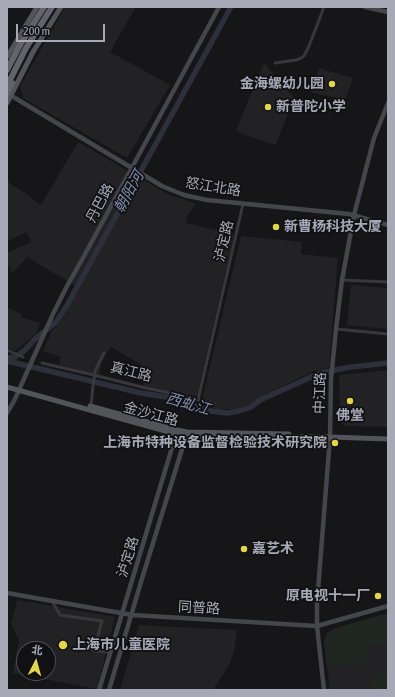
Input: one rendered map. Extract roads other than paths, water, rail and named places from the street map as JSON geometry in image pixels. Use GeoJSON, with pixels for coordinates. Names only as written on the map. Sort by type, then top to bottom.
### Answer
{"type":"FeatureCollection","features":[{"type":"Feature","properties":{"kind":"highway"},"geometry":{"type":"LineString","coordinates":[[7,86],[23,46],[44,7]]}},
{"type":"Feature","properties":{"kind":"highway"},"geometry":{"type":"LineString","coordinates":[[7,70],[52,7]]}},
{"type":"Feature","properties":{"kind":"highway"},"geometry":{"type":"LineString","coordinates":[[9,94],[19,66],[23,46]]}},
{"type":"Feature","properties":{"kind":"main road"},"geometry":{"type":"LineString","coordinates":[[7,57],[37,7]]}},
{"type":"Feature","properties":{"kind":"main road"},"geometry":{"type":"LineString","coordinates":[[7,103],[9,94],[61,7]]}},
{"type":"Feature","properties":{"kind":"main road","name":"金沙江路"},"geometry":{"type":"LineString","coordinates":[[7,385],[91,406],[176,432]]}},
{"type":"Feature","properties":{"kind":"main road","name":"金沙江路"},"geometry":{"type":"LineString","coordinates":[[20,388],[187,434],[388,438]]}},
{"type":"Feature","properties":{"kind":"street","name":"丹巴路"},"geometry":{"type":"LineString","coordinates":[[7,414],[66,288],[134,169],[219,7]]}},
{"type":"Feature","properties":{"kind":"street"},"geometry":{"type":"LineString","coordinates":[[275,63],[296,60],[304,56],[310,46],[324,7]]}},
{"type":"Feature","properties":{"kind":"street"},"geometry":{"type":"LineString","coordinates":[[365,7],[388,12]]}},
{"type":"Feature","properties":{"kind":"street","name":"怒江北路"},"geometry":{"type":"LineString","coordinates":[[9,94],[162,186],[184,195],[207,200],[354,215],[388,225]]}},
{"type":"Feature","properties":{"kind":"street","name":"中江路"},"geometry":{"type":"LineString","coordinates":[[324,690],[317,626],[317,604],[330,436],[332,364],[342,280],[354,215],[374,138],[388,103]]}},
{"type":"Feature","properties":{"kind":"street","name":"泸定路"},"geometry":{"type":"LineString","coordinates":[[198,400],[243,204]]}},
{"type":"Feature","properties":{"kind":"street"},"geometry":{"type":"LineString","coordinates":[[342,280],[388,282]]}},
{"type":"Feature","properties":{"kind":"street"},"geometry":{"type":"LineString","coordinates":[[336,329],[388,334]]}},
{"type":"Feature","properties":{"kind":"street"},"geometry":{"type":"LineString","coordinates":[[7,350],[23,357]]}},
{"type":"Feature","properties":{"kind":"street"},"geometry":{"type":"LineString","coordinates":[[91,406],[92,386],[95,371],[104,353]]}},
{"type":"Feature","properties":{"kind":"street","name":"真江路"},"geometry":{"type":"LineString","coordinates":[[42,363],[214,404]]}},
{"type":"Feature","properties":{"kind":"street","name":"泸定路"},"geometry":{"type":"LineString","coordinates":[[99,690],[176,432]]}},
{"type":"Feature","properties":{"kind":"street","name":"泸定路"},"geometry":{"type":"LineString","coordinates":[[109,690],[187,434]]}},
{"type":"Feature","properties":{"kind":"street","name":"同普路"},"geometry":{"type":"LineString","coordinates":[[7,593],[122,614],[317,626],[388,606]]}},
{"type":"Feature","properties":{"kind":"street"},"geometry":{"type":"LineString","coordinates":[[52,602],[60,615],[102,621],[94,651],[110,652]]}},
{"type":"Feature","properties":{"kind":"waterway","name":"朝阳河"},"geometry":{"type":"LineString","coordinates":[[7,358],[15,357],[25,350],[34,340],[56,322],[66,307],[231,7]]}},
{"type":"Feature","properties":{"kind":"waterway","name":"西虬江"},"geometry":{"type":"LineString","coordinates":[[7,361],[141,393],[166,397],[211,411],[227,413],[251,407],[260,400],[320,373],[351,367],[388,363]]}},
{"type":"Feature","properties":{"kind":"place","name":"金海螺幼儿园"},"geometry":{"type":"Point","coordinates":[332,84]}},
{"type":"Feature","properties":{"kind":"place","name":"新普陀小学"},"geometry":{"type":"Point","coordinates":[268,107]}},
{"type":"Feature","properties":{"kind":"place","name":"新曹杨科技大厦"},"geometry":{"type":"Point","coordinates":[276,227]}},
{"type":"Feature","properties":{"kind":"place","name":"佛堂"},"geometry":{"type":"Point","coordinates":[350,401]}},
{"type":"Feature","properties":{"kind":"place","name":"上海市特种设备监督检验技术研究院"},"geometry":{"type":"Point","coordinates":[335,443]}},
{"type":"Feature","properties":{"kind":"place","name":"嘉艺术"},"geometry":{"type":"Point","coordinates":[244,549]}},
{"type":"Feature","properties":{"kind":"place","name":"原电视十一厂"},"geometry":{"type":"Point","coordinates":[378,596]}},
{"type":"Feature","properties":{"kind":"place","name":"上海市儿童医院"},"geometry":{"type":"Point","coordinates":[63,645]}}]}
